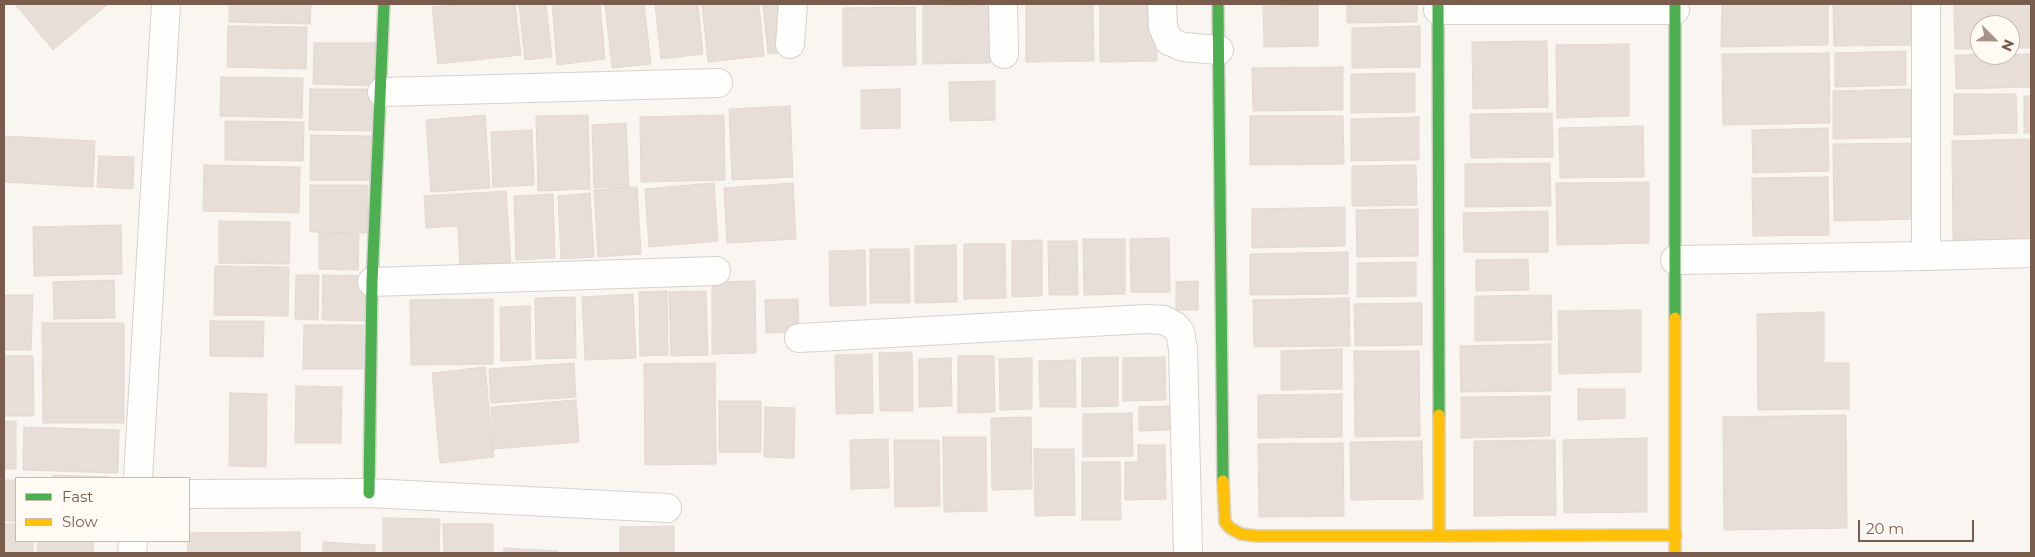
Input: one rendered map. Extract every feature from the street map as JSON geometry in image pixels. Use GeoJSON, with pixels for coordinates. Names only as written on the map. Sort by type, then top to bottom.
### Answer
{"type":"FeatureCollection","features":[{"type":"Feature","properties":{"kind":"street"},"geometry":{"type":"LineString","coordinates":[[138,477],[166,4]]}},
{"type":"Feature","properties":{"kind":"street"},"geometry":{"type":"LineString","coordinates":[[369,493],[372,282],[382,92],[384,4]]}},
{"type":"Feature","properties":{"kind":"street"},"geometry":{"type":"LineString","coordinates":[[790,44],[793,4]]}},
{"type":"Feature","properties":{"kind":"street"},"geometry":{"type":"LineString","coordinates":[[1003,4],[1004,54]]}},
{"type":"Feature","properties":{"kind":"street"},"geometry":{"type":"LineString","coordinates":[[1162,4],[1163,27],[1169,41],[1183,47],[1218,50]]}},
{"type":"Feature","properties":{"kind":"street"},"geometry":{"type":"LineString","coordinates":[[1218,4],[1223,509],[1225,522],[1230,528],[1241,534],[1257,536],[1676,535]]}},
{"type":"Feature","properties":{"kind":"street"},"geometry":{"type":"LineString","coordinates":[[1926,4],[1926,256]]}},
{"type":"Feature","properties":{"kind":"street"},"geometry":{"type":"LineString","coordinates":[[1438,536],[1438,7],[1675,7],[1675,553]]}},
{"type":"Feature","properties":{"kind":"street"},"geometry":{"type":"LineString","coordinates":[[382,92],[718,83]]}},
{"type":"Feature","properties":{"kind":"street"},"geometry":{"type":"LineString","coordinates":[[1674,260],[2031,253]]}},
{"type":"Feature","properties":{"kind":"street"},"geometry":{"type":"LineString","coordinates":[[372,282],[716,271]]}},
{"type":"Feature","properties":{"kind":"street"},"geometry":{"type":"LineString","coordinates":[[799,338],[1146,319],[1164,320],[1175,326],[1180,332],[1183,349],[1188,553]]}},
{"type":"Feature","properties":{"kind":"street"},"geometry":{"type":"LineString","coordinates":[[190,494],[369,493],[668,508]]}},
{"type":"Feature","properties":{"kind":"building"},"geometry":{"type":"Polygon","coordinates":[[[15,4],[108,4],[53,50],[15,4]]]}},
{"type":"Feature","properties":{"kind":"building"},"geometry":{"type":"Polygon","coordinates":[[[229,4],[311,4],[310,24],[229,22],[229,4]]]}},
{"type":"Feature","properties":{"kind":"building"},"geometry":{"type":"Polygon","coordinates":[[[462,4],[515,4],[521,55],[438,64],[432,7],[462,4]]]}},
{"type":"Feature","properties":{"kind":"building"},"geometry":{"type":"Polygon","coordinates":[[[519,4],[546,4],[552,57],[525,60],[519,4]]]}},
{"type":"Feature","properties":{"kind":"building"},"geometry":{"type":"Polygon","coordinates":[[[552,4],[600,4],[605,59],[557,65],[552,4]]]}},
{"type":"Feature","properties":{"kind":"building"},"geometry":{"type":"Polygon","coordinates":[[[605,4],[644,4],[651,64],[612,68],[605,4]]]}},
{"type":"Feature","properties":{"kind":"building"},"geometry":{"type":"Polygon","coordinates":[[[655,4],[698,4],[703,54],[661,59],[655,4]]]}},
{"type":"Feature","properties":{"kind":"building"},"geometry":{"type":"Polygon","coordinates":[[[702,4],[759,4],[764,56],[708,62],[702,4]]]}},
{"type":"Feature","properties":{"kind":"building"},"geometry":{"type":"Polygon","coordinates":[[[763,4],[784,4],[789,52],[768,54],[763,4]]]}},
{"type":"Feature","properties":{"kind":"building"},"geometry":{"type":"Polygon","coordinates":[[[1026,4],[1093,4],[1094,61],[1026,62],[1026,4]]]}},
{"type":"Feature","properties":{"kind":"building"},"geometry":{"type":"Polygon","coordinates":[[[1100,4],[1156,4],[1157,61],[1100,62],[1100,4]]]}},
{"type":"Feature","properties":{"kind":"building"},"geometry":{"type":"Polygon","coordinates":[[[1347,4],[1417,4],[1417,22],[1347,23],[1347,4]]]}},
{"type":"Feature","properties":{"kind":"building"},"geometry":{"type":"Polygon","coordinates":[[[1722,4],[1828,4],[1828,45],[1721,47],[1722,4]]]}},
{"type":"Feature","properties":{"kind":"building"},"geometry":{"type":"Polygon","coordinates":[[[1833,4],[1912,4],[1913,45],[1834,46],[1833,4]]]}},
{"type":"Feature","properties":{"kind":"building"},"geometry":{"type":"Polygon","coordinates":[[[1954,4],[2031,4],[2031,48],[2020,48],[2020,15],[1970,15],[1970,49],[1955,49],[1954,4]]]}},
{"type":"Feature","properties":{"kind":"building"},"geometry":{"type":"Polygon","coordinates":[[[990,5],[991,63],[923,64],[923,6],[990,5]]]}},
{"type":"Feature","properties":{"kind":"building"},"geometry":{"type":"Polygon","coordinates":[[[1318,5],[1318,46],[1264,47],[1263,6],[1318,5]]]}},
{"type":"Feature","properties":{"kind":"building"},"geometry":{"type":"Polygon","coordinates":[[[915,7],[916,65],[843,66],[843,8],[915,7]]]}},
{"type":"Feature","properties":{"kind":"building"},"geometry":{"type":"Polygon","coordinates":[[[228,26],[307,27],[306,69],[227,67],[228,26]]]}},
{"type":"Feature","properties":{"kind":"building"},"geometry":{"type":"Polygon","coordinates":[[[1420,26],[1420,67],[1352,68],[1352,28],[1420,26]]]}},
{"type":"Feature","properties":{"kind":"building"},"geometry":{"type":"Polygon","coordinates":[[[1547,41],[1548,107],[1473,109],[1472,42],[1547,41]]]}},
{"type":"Feature","properties":{"kind":"building"},"geometry":{"type":"Polygon","coordinates":[[[314,43],[378,43],[376,86],[313,84],[314,43]]]}},
{"type":"Feature","properties":{"kind":"building"},"geometry":{"type":"Polygon","coordinates":[[[1629,44],[1629,116],[1557,118],[1556,45],[1629,44]]]}},
{"type":"Feature","properties":{"kind":"building"},"geometry":{"type":"Polygon","coordinates":[[[1906,51],[1906,85],[1835,87],[1835,53],[1906,51]]]}},
{"type":"Feature","properties":{"kind":"building"},"geometry":{"type":"Polygon","coordinates":[[[1829,53],[1830,123],[1723,125],[1722,54],[1829,53]]]}},
{"type":"Feature","properties":{"kind":"building"},"geometry":{"type":"Polygon","coordinates":[[[2020,54],[2031,54],[2031,87],[1956,89],[1955,55],[1970,55],[1970,65],[2020,65],[2020,54]]]}},
{"type":"Feature","properties":{"kind":"building"},"geometry":{"type":"Polygon","coordinates":[[[1343,67],[1343,110],[1253,111],[1252,68],[1343,67]]]}},
{"type":"Feature","properties":{"kind":"building"},"geometry":{"type":"Polygon","coordinates":[[[1415,73],[1415,112],[1351,113],[1351,74],[1415,73]]]}},
{"type":"Feature","properties":{"kind":"building"},"geometry":{"type":"Polygon","coordinates":[[[221,77],[303,78],[302,118],[220,116],[221,77]]]}},
{"type":"Feature","properties":{"kind":"building"},"geometry":{"type":"Polygon","coordinates":[[[995,81],[995,120],[950,121],[949,82],[995,81]]]}},
{"type":"Feature","properties":{"kind":"building"},"geometry":{"type":"Polygon","coordinates":[[[310,89],[375,89],[374,131],[309,130],[310,89]]]}},
{"type":"Feature","properties":{"kind":"building"},"geometry":{"type":"Polygon","coordinates":[[[900,89],[900,128],[861,129],[861,90],[900,89]]]}},
{"type":"Feature","properties":{"kind":"building"},"geometry":{"type":"Polygon","coordinates":[[[1916,89],[1916,137],[1833,139],[1833,91],[1916,89]]]}},
{"type":"Feature","properties":{"kind":"building"},"geometry":{"type":"Polygon","coordinates":[[[1954,94],[2016,94],[2017,133],[1954,135],[1954,94]]]}},
{"type":"Feature","properties":{"kind":"building"},"geometry":{"type":"Polygon","coordinates":[[[2024,96],[2031,96],[2031,133],[2024,133],[2024,96]]]}},
{"type":"Feature","properties":{"kind":"building"},"geometry":{"type":"Polygon","coordinates":[[[790,106],[793,177],[732,180],[729,109],[790,106]]]}},
{"type":"Feature","properties":{"kind":"building"},"geometry":{"type":"Polygon","coordinates":[[[1552,113],[1553,157],[1471,158],[1470,114],[1552,113]]]}},
{"type":"Feature","properties":{"kind":"building"},"geometry":{"type":"Polygon","coordinates":[[[485,115],[490,188],[431,192],[426,120],[485,115]]]}},
{"type":"Feature","properties":{"kind":"building"},"geometry":{"type":"Polygon","coordinates":[[[588,115],[590,189],[538,191],[536,116],[588,115]]]}},
{"type":"Feature","properties":{"kind":"building"},"geometry":{"type":"Polygon","coordinates":[[[724,115],[725,180],[641,182],[640,117],[724,115]]]}},
{"type":"Feature","properties":{"kind":"building"},"geometry":{"type":"Polygon","coordinates":[[[1250,116],[1343,116],[1344,164],[1250,165],[1250,116]]]}},
{"type":"Feature","properties":{"kind":"building"},"geometry":{"type":"Polygon","coordinates":[[[1419,117],[1419,160],[1351,161],[1351,119],[1419,117]]]}},
{"type":"Feature","properties":{"kind":"building"},"geometry":{"type":"Polygon","coordinates":[[[225,121],[304,122],[303,161],[225,160],[225,121]]]}},
{"type":"Feature","properties":{"kind":"building"},"geometry":{"type":"Polygon","coordinates":[[[626,123],[629,187],[594,188],[592,125],[626,123]]]}},
{"type":"Feature","properties":{"kind":"building"},"geometry":{"type":"Polygon","coordinates":[[[1643,126],[1644,177],[1560,178],[1559,128],[1643,126]]]}},
{"type":"Feature","properties":{"kind":"building"},"geometry":{"type":"Polygon","coordinates":[[[1828,128],[1829,171],[1753,173],[1752,130],[1828,128]]]}},
{"type":"Feature","properties":{"kind":"building"},"geometry":{"type":"Polygon","coordinates":[[[532,130],[534,185],[493,187],[491,132],[532,130]]]}},
{"type":"Feature","properties":{"kind":"building"},"geometry":{"type":"Polygon","coordinates":[[[311,135],[373,136],[372,180],[310,180],[311,135]]]}},
{"type":"Feature","properties":{"kind":"building"},"geometry":{"type":"Polygon","coordinates":[[[4,136],[95,141],[93,187],[4,182],[4,136]]]}},
{"type":"Feature","properties":{"kind":"building"},"geometry":{"type":"Polygon","coordinates":[[[2031,139],[2031,239],[1953,240],[1952,141],[2031,139]]]}},
{"type":"Feature","properties":{"kind":"building"},"geometry":{"type":"Polygon","coordinates":[[[1917,143],[1918,219],[1834,221],[1833,144],[1917,143]]]}},
{"type":"Feature","properties":{"kind":"building"},"geometry":{"type":"Polygon","coordinates":[[[99,156],[134,157],[133,189],[97,187],[99,156]]]}},
{"type":"Feature","properties":{"kind":"building"},"geometry":{"type":"Polygon","coordinates":[[[1550,163],[1551,206],[1465,207],[1465,164],[1550,163]]]}},
{"type":"Feature","properties":{"kind":"building"},"geometry":{"type":"Polygon","coordinates":[[[204,165],[300,167],[299,213],[203,211],[204,165]]]}},
{"type":"Feature","properties":{"kind":"building"},"geometry":{"type":"Polygon","coordinates":[[[1416,165],[1417,205],[1352,206],[1352,166],[1416,165]]]}},
{"type":"Feature","properties":{"kind":"building"},"geometry":{"type":"Polygon","coordinates":[[[1828,177],[1829,235],[1753,236],[1752,178],[1828,177]]]}},
{"type":"Feature","properties":{"kind":"building"},"geometry":{"type":"Polygon","coordinates":[[[1649,182],[1649,243],[1557,245],[1556,183],[1649,182]]]}},
{"type":"Feature","properties":{"kind":"building"},"geometry":{"type":"Polygon","coordinates":[[[714,183],[718,241],[649,247],[645,189],[714,183]]]}},
{"type":"Feature","properties":{"kind":"building"},"geometry":{"type":"Polygon","coordinates":[[[793,183],[796,239],[727,243],[724,188],[793,183]]]}},
{"type":"Feature","properties":{"kind":"building"},"geometry":{"type":"Polygon","coordinates":[[[310,185],[368,185],[367,233],[310,232],[310,185]]]}},
{"type":"Feature","properties":{"kind":"building"},"geometry":{"type":"Polygon","coordinates":[[[637,187],[641,254],[598,257],[594,190],[637,187]]]}},
{"type":"Feature","properties":{"kind":"building"},"geometry":{"type":"Polygon","coordinates":[[[506,191],[511,266],[460,269],[458,226],[426,228],[424,196],[506,191]]]}},
{"type":"Feature","properties":{"kind":"building"},"geometry":{"type":"Polygon","coordinates":[[[590,193],[594,257],[561,259],[558,196],[590,193]]]}},
{"type":"Feature","properties":{"kind":"building"},"geometry":{"type":"Polygon","coordinates":[[[553,194],[555,258],[516,260],[514,196],[553,194]]]}},
{"type":"Feature","properties":{"kind":"building"},"geometry":{"type":"Polygon","coordinates":[[[1345,207],[1345,246],[1252,248],[1252,209],[1345,207]]]}},
{"type":"Feature","properties":{"kind":"building"},"geometry":{"type":"Polygon","coordinates":[[[1418,209],[1418,256],[1357,257],[1356,210],[1418,209]]]}},
{"type":"Feature","properties":{"kind":"building"},"geometry":{"type":"Polygon","coordinates":[[[1548,211],[1548,252],[1464,252],[1463,213],[1548,211]]]}},
{"type":"Feature","properties":{"kind":"building"},"geometry":{"type":"Polygon","coordinates":[[[219,221],[290,222],[289,264],[219,263],[219,221]]]}},
{"type":"Feature","properties":{"kind":"building"},"geometry":{"type":"Polygon","coordinates":[[[121,225],[122,274],[34,276],[33,227],[121,225]]]}},
{"type":"Feature","properties":{"kind":"building"},"geometry":{"type":"Polygon","coordinates":[[[319,233],[359,234],[358,270],[319,269],[319,233]]]}},
{"type":"Feature","properties":{"kind":"building"},"geometry":{"type":"Polygon","coordinates":[[[1169,238],[1170,292],[1131,292],[1130,239],[1169,238]]]}},
{"type":"Feature","properties":{"kind":"building"},"geometry":{"type":"Polygon","coordinates":[[[1083,239],[1125,239],[1125,294],[1084,295],[1083,239]]]}},
{"type":"Feature","properties":{"kind":"building"},"geometry":{"type":"Polygon","coordinates":[[[1042,240],[1042,296],[1012,297],[1012,241],[1042,240]]]}},
{"type":"Feature","properties":{"kind":"building"},"geometry":{"type":"Polygon","coordinates":[[[1048,241],[1077,241],[1078,295],[1049,295],[1048,241]]]}},
{"type":"Feature","properties":{"kind":"building"},"geometry":{"type":"Polygon","coordinates":[[[964,244],[1005,244],[1006,298],[964,299],[964,244]]]}},
{"type":"Feature","properties":{"kind":"building"},"geometry":{"type":"Polygon","coordinates":[[[956,245],[957,302],[915,303],[915,246],[956,245]]]}},
{"type":"Feature","properties":{"kind":"building"},"geometry":{"type":"Polygon","coordinates":[[[870,249],[909,249],[910,303],[870,303],[870,249]]]}},
{"type":"Feature","properties":{"kind":"building"},"geometry":{"type":"Polygon","coordinates":[[[865,250],[866,305],[830,306],[829,251],[865,250]]]}},
{"type":"Feature","properties":{"kind":"building"},"geometry":{"type":"Polygon","coordinates":[[[1348,252],[1348,294],[1250,295],[1250,254],[1348,252]]]}},
{"type":"Feature","properties":{"kind":"building"},"geometry":{"type":"Polygon","coordinates":[[[1528,259],[1529,290],[1476,291],[1476,260],[1528,259]]]}},
{"type":"Feature","properties":{"kind":"building"},"geometry":{"type":"Polygon","coordinates":[[[1416,262],[1416,296],[1357,297],[1357,263],[1416,262]]]}},
{"type":"Feature","properties":{"kind":"building"},"geometry":{"type":"Polygon","coordinates":[[[215,266],[289,267],[288,316],[214,315],[215,266]]]}},
{"type":"Feature","properties":{"kind":"building"},"geometry":{"type":"Polygon","coordinates":[[[296,275],[319,275],[318,320],[295,319],[296,275]]]}},
{"type":"Feature","properties":{"kind":"building"},"geometry":{"type":"Polygon","coordinates":[[[323,275],[367,276],[366,321],[322,320],[323,275]]]}},
{"type":"Feature","properties":{"kind":"building"},"geometry":{"type":"Polygon","coordinates":[[[114,280],[115,318],[54,319],[53,282],[114,280]]]}},
{"type":"Feature","properties":{"kind":"building"},"geometry":{"type":"Polygon","coordinates":[[[755,281],[756,353],[712,354],[712,282],[755,281]]]}},
{"type":"Feature","properties":{"kind":"building"},"geometry":{"type":"Polygon","coordinates":[[[1198,281],[1198,310],[1176,310],[1176,282],[1198,281]]]}},
{"type":"Feature","properties":{"kind":"building"},"geometry":{"type":"Polygon","coordinates":[[[667,291],[668,355],[640,356],[639,292],[667,291]]]}},
{"type":"Feature","properties":{"kind":"building"},"geometry":{"type":"Polygon","coordinates":[[[706,291],[708,355],[671,356],[669,292],[706,291]]]}},
{"type":"Feature","properties":{"kind":"building"},"geometry":{"type":"Polygon","coordinates":[[[633,294],[636,358],[585,360],[582,297],[633,294]]]}},
{"type":"Feature","properties":{"kind":"building"},"geometry":{"type":"Polygon","coordinates":[[[4,295],[33,295],[31,350],[4,350],[4,295]]]}},
{"type":"Feature","properties":{"kind":"building"},"geometry":{"type":"Polygon","coordinates":[[[1551,295],[1552,340],[1475,341],[1475,296],[1551,295]]]}},
{"type":"Feature","properties":{"kind":"building"},"geometry":{"type":"Polygon","coordinates":[[[575,297],[576,358],[536,359],[535,298],[575,297]]]}},
{"type":"Feature","properties":{"kind":"building"},"geometry":{"type":"Polygon","coordinates":[[[1349,298],[1350,346],[1254,347],[1253,300],[1349,298]]]}},
{"type":"Feature","properties":{"kind":"building"},"geometry":{"type":"Polygon","coordinates":[[[493,299],[493,364],[411,365],[410,300],[493,299]]]}},
{"type":"Feature","properties":{"kind":"building"},"geometry":{"type":"Polygon","coordinates":[[[798,299],[799,332],[766,333],[765,300],[798,299]]]}},
{"type":"Feature","properties":{"kind":"building"},"geometry":{"type":"Polygon","coordinates":[[[1422,303],[1422,345],[1355,346],[1354,304],[1422,303]]]}},
{"type":"Feature","properties":{"kind":"building"},"geometry":{"type":"Polygon","coordinates":[[[530,306],[531,360],[501,361],[500,307],[530,306]]]}},
{"type":"Feature","properties":{"kind":"building"},"geometry":{"type":"Polygon","coordinates":[[[1641,310],[1641,372],[1559,374],[1558,311],[1641,310]]]}},
{"type":"Feature","properties":{"kind":"building"},"geometry":{"type":"Polygon","coordinates":[[[1824,312],[1824,363],[1849,363],[1849,409],[1758,410],[1757,314],[1824,312]]]}},
{"type":"Feature","properties":{"kind":"building"},"geometry":{"type":"Polygon","coordinates":[[[210,321],[264,321],[263,357],[210,356],[210,321]]]}},
{"type":"Feature","properties":{"kind":"building"},"geometry":{"type":"Polygon","coordinates":[[[42,323],[124,323],[124,423],[43,423],[42,323]]]}},
{"type":"Feature","properties":{"kind":"building"},"geometry":{"type":"Polygon","coordinates":[[[304,325],[363,325],[363,369],[303,369],[304,325]]]}},
{"type":"Feature","properties":{"kind":"building"},"geometry":{"type":"Polygon","coordinates":[[[1551,344],[1551,391],[1461,392],[1460,346],[1551,344]]]}},
{"type":"Feature","properties":{"kind":"building"},"geometry":{"type":"Polygon","coordinates":[[[1342,349],[1342,389],[1281,390],[1281,351],[1342,349]]]}},
{"type":"Feature","properties":{"kind":"building"},"geometry":{"type":"Polygon","coordinates":[[[1354,351],[1419,351],[1420,436],[1355,437],[1354,351]]]}},
{"type":"Feature","properties":{"kind":"building"},"geometry":{"type":"Polygon","coordinates":[[[912,352],[913,411],[880,411],[879,353],[912,352]]]}},
{"type":"Feature","properties":{"kind":"building"},"geometry":{"type":"Polygon","coordinates":[[[872,354],[873,413],[836,414],[835,355],[872,354]]]}},
{"type":"Feature","properties":{"kind":"building"},"geometry":{"type":"Polygon","coordinates":[[[4,356],[33,356],[34,416],[4,416],[4,356]]]}},
{"type":"Feature","properties":{"kind":"building"},"geometry":{"type":"Polygon","coordinates":[[[958,356],[994,356],[995,412],[958,413],[958,356]]]}},
{"type":"Feature","properties":{"kind":"building"},"geometry":{"type":"Polygon","coordinates":[[[1118,357],[1118,406],[1082,407],[1082,358],[1118,357]]]}},
{"type":"Feature","properties":{"kind":"building"},"geometry":{"type":"Polygon","coordinates":[[[1165,357],[1166,400],[1123,401],[1123,358],[1165,357]]]}},
{"type":"Feature","properties":{"kind":"building"},"geometry":{"type":"Polygon","coordinates":[[[951,358],[952,406],[919,407],[919,359],[951,358]]]}},
{"type":"Feature","properties":{"kind":"building"},"geometry":{"type":"Polygon","coordinates":[[[1032,358],[1032,409],[1000,410],[999,359],[1032,358]]]}},
{"type":"Feature","properties":{"kind":"building"},"geometry":{"type":"Polygon","coordinates":[[[1075,360],[1076,407],[1040,407],[1039,361],[1075,360]]]}},
{"type":"Feature","properties":{"kind":"building"},"geometry":{"type":"Polygon","coordinates":[[[574,363],[576,397],[491,403],[489,369],[574,363]]]}},
{"type":"Feature","properties":{"kind":"building"},"geometry":{"type":"Polygon","coordinates":[[[715,363],[716,464],[645,465],[644,364],[715,363]]]}},
{"type":"Feature","properties":{"kind":"building"},"geometry":{"type":"Polygon","coordinates":[[[485,367],[494,457],[440,463],[432,373],[485,367]]]}},
{"type":"Feature","properties":{"kind":"building"},"geometry":{"type":"Polygon","coordinates":[[[296,386],[342,387],[341,443],[295,443],[296,386]]]}},
{"type":"Feature","properties":{"kind":"building"},"geometry":{"type":"Polygon","coordinates":[[[1578,389],[1625,389],[1625,418],[1578,420],[1578,389]]]}},
{"type":"Feature","properties":{"kind":"building"},"geometry":{"type":"Polygon","coordinates":[[[230,393],[267,394],[266,467],[229,466],[230,393]]]}},
{"type":"Feature","properties":{"kind":"building"},"geometry":{"type":"Polygon","coordinates":[[[1342,394],[1342,437],[1258,438],[1258,395],[1342,394]]]}},
{"type":"Feature","properties":{"kind":"building"},"geometry":{"type":"Polygon","coordinates":[[[1550,396],[1550,436],[1461,438],[1461,397],[1550,396]]]}},
{"type":"Feature","properties":{"kind":"building"},"geometry":{"type":"Polygon","coordinates":[[[576,400],[579,442],[494,449],[491,407],[576,400]]]}},
{"type":"Feature","properties":{"kind":"building"},"geometry":{"type":"Polygon","coordinates":[[[719,401],[761,401],[761,452],[719,452],[719,401]]]}},
{"type":"Feature","properties":{"kind":"building"},"geometry":{"type":"Polygon","coordinates":[[[1170,406],[1170,430],[1139,431],[1139,407],[1170,406]]]}},
{"type":"Feature","properties":{"kind":"building"},"geometry":{"type":"Polygon","coordinates":[[[765,407],[795,408],[794,458],[764,457],[765,407]]]}},
{"type":"Feature","properties":{"kind":"building"},"geometry":{"type":"Polygon","coordinates":[[[1132,413],[1133,456],[1083,457],[1083,414],[1132,413]]]}},
{"type":"Feature","properties":{"kind":"building"},"geometry":{"type":"Polygon","coordinates":[[[1846,415],[1847,528],[1724,530],[1723,417],[1846,415]]]}},
{"type":"Feature","properties":{"kind":"building"},"geometry":{"type":"Polygon","coordinates":[[[1031,417],[1032,489],[992,490],[991,418],[1031,417]]]}},
{"type":"Feature","properties":{"kind":"building"},"geometry":{"type":"Polygon","coordinates":[[[4,421],[16,421],[16,469],[4,469],[4,421]]]}},
{"type":"Feature","properties":{"kind":"building"},"geometry":{"type":"Polygon","coordinates":[[[24,427],[119,430],[118,473],[23,470],[24,427]]]}},
{"type":"Feature","properties":{"kind":"building"},"geometry":{"type":"Polygon","coordinates":[[[943,437],[986,437],[987,511],[944,512],[943,437]]]}},
{"type":"Feature","properties":{"kind":"building"},"geometry":{"type":"Polygon","coordinates":[[[1647,438],[1647,512],[1564,513],[1563,440],[1647,438]]]}},
{"type":"Feature","properties":{"kind":"building"},"geometry":{"type":"Polygon","coordinates":[[[888,439],[889,488],[851,489],[850,440],[888,439]]]}},
{"type":"Feature","properties":{"kind":"building"},"geometry":{"type":"Polygon","coordinates":[[[894,440],[939,440],[940,506],[895,507],[894,440]]]}},
{"type":"Feature","properties":{"kind":"building"},"geometry":{"type":"Polygon","coordinates":[[[1555,440],[1556,515],[1474,516],[1474,441],[1555,440]]]}},
{"type":"Feature","properties":{"kind":"building"},"geometry":{"type":"Polygon","coordinates":[[[1422,441],[1423,499],[1351,500],[1350,442],[1422,441]]]}},
{"type":"Feature","properties":{"kind":"building"},"geometry":{"type":"Polygon","coordinates":[[[1343,443],[1344,516],[1259,517],[1258,444],[1343,443]]]}},
{"type":"Feature","properties":{"kind":"building"},"geometry":{"type":"Polygon","coordinates":[[[1138,445],[1165,445],[1166,499],[1125,500],[1125,462],[1138,462],[1138,445]]]}},
{"type":"Feature","properties":{"kind":"building"},"geometry":{"type":"Polygon","coordinates":[[[1034,449],[1074,449],[1075,515],[1035,516],[1034,449]]]}},
{"type":"Feature","properties":{"kind":"building"},"geometry":{"type":"Polygon","coordinates":[[[1082,462],[1120,462],[1121,520],[1082,520],[1082,462]]]}},
{"type":"Feature","properties":{"kind":"building"},"geometry":{"type":"Polygon","coordinates":[[[53,475],[108,477],[53,477],[53,475]]]}},
{"type":"Feature","properties":{"kind":"building"},"geometry":{"type":"Polygon","coordinates":[[[4,480],[15,480],[15,521],[4,521],[4,480]]]}},
{"type":"Feature","properties":{"kind":"building"},"geometry":{"type":"Polygon","coordinates":[[[383,518],[440,519],[439,553],[383,553],[383,518]]]}},
{"type":"Feature","properties":{"kind":"building"},"geometry":{"type":"Polygon","coordinates":[[[4,524],[15,524],[15,542],[33,542],[33,553],[4,553],[4,524]]]}},
{"type":"Feature","properties":{"kind":"building"},"geometry":{"type":"Polygon","coordinates":[[[443,524],[493,524],[493,553],[444,553],[443,524]]]}},
{"type":"Feature","properties":{"kind":"building"},"geometry":{"type":"Polygon","coordinates":[[[674,526],[674,553],[620,553],[620,527],[674,526]]]}},
{"type":"Feature","properties":{"kind":"building"},"geometry":{"type":"Polygon","coordinates":[[[300,532],[300,553],[187,553],[190,533],[300,532]]]}},
{"type":"Feature","properties":{"kind":"building"},"geometry":{"type":"Polygon","coordinates":[[[38,542],[94,542],[93,553],[37,553],[38,542]]]}},
{"type":"Feature","properties":{"kind":"building"},"geometry":{"type":"Polygon","coordinates":[[[323,542],[375,545],[375,553],[323,553],[323,542]]]}},
{"type":"Feature","properties":{"kind":"building"},"geometry":{"type":"Polygon","coordinates":[[[504,548],[558,551],[558,553],[504,553],[504,548]]]}},
{"type":"Feature","properties":{"kind":"traffic: fast"},"geometry":{"type":"LineString","coordinates":[[369,493],[372,282],[384,4]]}},
{"type":"Feature","properties":{"kind":"traffic: fast"},"geometry":{"type":"LineString","coordinates":[[1218,4],[1223,481]]}},
{"type":"Feature","properties":{"kind":"traffic: fast"},"geometry":{"type":"LineString","coordinates":[[1438,4],[1439,415]]}},
{"type":"Feature","properties":{"kind":"traffic: fast"},"geometry":{"type":"LineString","coordinates":[[1675,4],[1675,318]]}},
{"type":"Feature","properties":{"kind":"traffic: slow"},"geometry":{"type":"LineString","coordinates":[[1675,318],[1675,552]]}},
{"type":"Feature","properties":{"kind":"traffic: slow"},"geometry":{"type":"LineString","coordinates":[[1439,415],[1439,536],[1676,535]]}},
{"type":"Feature","properties":{"kind":"traffic: slow"},"geometry":{"type":"LineString","coordinates":[[1223,481],[1225,522],[1230,528],[1241,534],[1257,536],[1439,536]]}}]}
